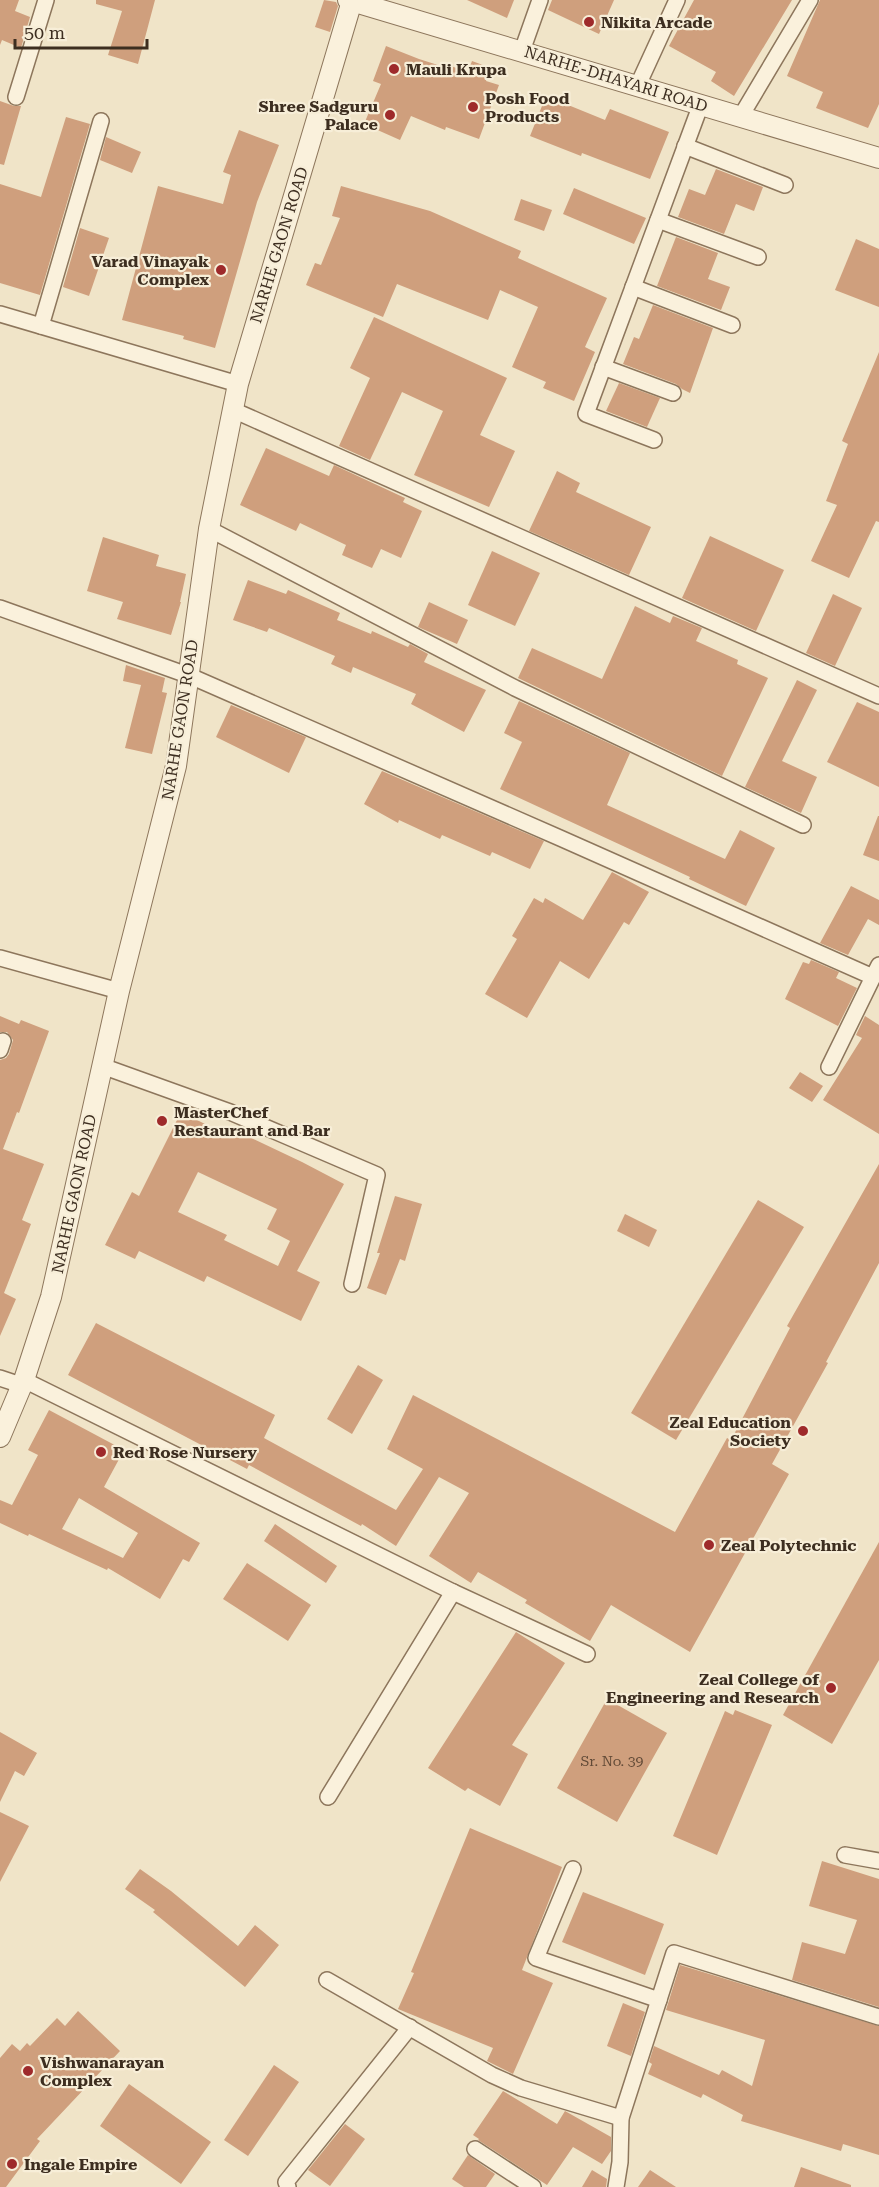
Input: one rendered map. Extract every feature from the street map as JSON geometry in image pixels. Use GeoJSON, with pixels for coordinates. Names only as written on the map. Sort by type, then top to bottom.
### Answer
{"type":"FeatureCollection","features":[{"type":"Feature","properties":{"kind":"street"},"geometry":{"type":"LineString","coordinates":[[16,97],[46,0]]}},
{"type":"Feature","properties":{"kind":"street"},"geometry":{"type":"LineString","coordinates":[[522,51],[540,0]]}},
{"type":"Feature","properties":{"kind":"street"},"geometry":{"type":"LineString","coordinates":[[638,85],[677,0]]}},
{"type":"Feature","properties":{"kind":"street"},"geometry":{"type":"LineString","coordinates":[[741,116],[810,0]]}},
{"type":"Feature","properties":{"kind":"street","name":"NARHE-DHAYARI ROAD"},"geometry":{"type":"LineString","coordinates":[[350,1],[386,5],[522,51],[879,158]]}},
{"type":"Feature","properties":{"kind":"street","name":"NARHE GAON ROAD"},"geometry":{"type":"LineString","coordinates":[[0,1437],[22,1383],[51,1297],[119,992],[176,766],[209,529],[238,384],[350,1]]}},
{"type":"Feature","properties":{"kind":"street"},"geometry":{"type":"LineString","coordinates":[[654,440],[586,414],[701,104]]}},
{"type":"Feature","properties":{"kind":"street"},"geometry":{"type":"LineString","coordinates":[[41,326],[100,121]]}},
{"type":"Feature","properties":{"kind":"street"},"geometry":{"type":"LineString","coordinates":[[685,146],[785,184]]}},
{"type":"Feature","properties":{"kind":"street"},"geometry":{"type":"LineString","coordinates":[[658,220],[758,257]]}},
{"type":"Feature","properties":{"kind":"street"},"geometry":{"type":"LineString","coordinates":[[633,287],[732,325]]}},
{"type":"Feature","properties":{"kind":"street"},"geometry":{"type":"LineString","coordinates":[[0,314],[238,384]]}},
{"type":"Feature","properties":{"kind":"street"},"geometry":{"type":"LineString","coordinates":[[603,367],[673,393]]}},
{"type":"Feature","properties":{"kind":"street"},"geometry":{"type":"LineString","coordinates":[[233,410],[879,696]]}},
{"type":"Feature","properties":{"kind":"street"},"geometry":{"type":"LineString","coordinates":[[209,529],[515,688],[803,825]]}},
{"type":"Feature","properties":{"kind":"street"},"geometry":{"type":"LineString","coordinates":[[0,608],[190,676],[549,833],[876,971],[829,1067]]}},
{"type":"Feature","properties":{"kind":"street"},"geometry":{"type":"LineString","coordinates":[[0,958],[119,992]]}},
{"type":"Feature","properties":{"kind":"street"},"geometry":{"type":"LineString","coordinates":[[102,1066],[230,1112],[377,1175],[352,1284]]}},
{"type":"Feature","properties":{"kind":"street"},"geometry":{"type":"LineString","coordinates":[[0,1378],[22,1383],[453,1592],[587,1654]]}},
{"type":"Feature","properties":{"kind":"street"},"geometry":{"type":"LineString","coordinates":[[328,1797],[453,1592]]}},
{"type":"Feature","properties":{"kind":"street"},"geometry":{"type":"LineString","coordinates":[[845,1855],[879,1861]]}},
{"type":"Feature","properties":{"kind":"street"},"geometry":{"type":"LineString","coordinates":[[573,1869],[536,1958],[659,2000]]}},
{"type":"Feature","properties":{"kind":"street"},"geometry":{"type":"LineString","coordinates":[[616,2187],[620,2162],[621,2118],[674,1953],[879,2017]]}},
{"type":"Feature","properties":{"kind":"street"},"geometry":{"type":"LineString","coordinates":[[327,1980],[521,2088],[621,2118]]}},
{"type":"Feature","properties":{"kind":"street"},"geometry":{"type":"LineString","coordinates":[[288,2187],[286,2182],[410,2027]]}},
{"type":"Feature","properties":{"kind":"street"},"geometry":{"type":"LineString","coordinates":[[475,2149],[533,2187]]}},
{"type":"Feature","properties":{"kind":"building"},"geometry":{"type":"Polygon","coordinates":[[[0,0],[19,0],[15,11],[30,17],[21,48],[2,40],[0,45],[0,0]]]}},
{"type":"Feature","properties":{"kind":"building"},"geometry":{"type":"Polygon","coordinates":[[[96,0],[155,0],[138,64],[108,55],[122,11],[96,4],[96,0]]]}},
{"type":"Feature","properties":{"kind":"building"},"geometry":{"type":"Polygon","coordinates":[[[324,0],[336,2],[338,6],[330,32],[315,27],[324,0]]]}},
{"type":"Feature","properties":{"kind":"building"},"geometry":{"type":"Polygon","coordinates":[[[467,0],[514,0],[507,18],[467,0]]]}},
{"type":"Feature","properties":{"kind":"building","name":"Nikita Arcade"},"geometry":{"type":"Polygon","coordinates":[[[552,0],[614,0],[599,34],[548,10],[552,0]]]}},
{"type":"Feature","properties":{"kind":"building"},"geometry":{"type":"Polygon","coordinates":[[[694,0],[792,0],[734,96],[711,81],[716,72],[669,46],[694,0]]]}},
{"type":"Feature","properties":{"kind":"building"},"geometry":{"type":"Polygon","coordinates":[[[820,0],[879,0],[879,104],[868,128],[816,108],[823,92],[787,76],[820,0]]]}},
{"type":"Feature","properties":{"kind":"building"},"geometry":{"type":"Polygon","coordinates":[[[386,46],[441,66],[442,63],[468,72],[472,61],[491,68],[486,81],[499,85],[479,139],[446,127],[445,130],[411,116],[400,140],[364,124],[381,84],[373,81],[386,46]]]}},
{"type":"Feature","properties":{"kind":"building"},"geometry":{"type":"Polygon","coordinates":[[[546,96],[605,120],[610,109],[669,132],[650,179],[530,136],[546,96]]]}},
{"type":"Feature","properties":{"kind":"building"},"geometry":{"type":"Polygon","coordinates":[[[0,101],[21,106],[4,165],[0,164],[0,101]]]}},
{"type":"Feature","properties":{"kind":"building"},"geometry":{"type":"Polygon","coordinates":[[[66,117],[90,124],[40,295],[0,283],[0,184],[41,197],[66,117]]]}},
{"type":"Feature","properties":{"kind":"building"},"geometry":{"type":"Polygon","coordinates":[[[239,130],[279,145],[257,202],[215,348],[183,339],[184,336],[122,320],[158,186],[223,204],[231,175],[223,172],[239,130]]]}},
{"type":"Feature","properties":{"kind":"building"},"geometry":{"type":"Polygon","coordinates":[[[106,137],[141,152],[132,173],[100,160],[106,137]]]}},
{"type":"Feature","properties":{"kind":"building"},"geometry":{"type":"Polygon","coordinates":[[[716,169],[763,187],[754,211],[736,204],[724,234],[678,217],[689,189],[705,195],[716,169]]]}},
{"type":"Feature","properties":{"kind":"building"},"geometry":{"type":"Polygon","coordinates":[[[341,186],[430,211],[521,251],[518,258],[607,298],[585,347],[595,352],[574,401],[543,388],[546,382],[512,367],[538,307],[500,290],[488,320],[397,284],[383,317],[306,285],[315,263],[321,265],[340,218],[332,216],[341,186]]]}},
{"type":"Feature","properties":{"kind":"building"},"geometry":{"type":"Polygon","coordinates":[[[574,188],[646,218],[634,244],[563,214],[574,188]]]}},
{"type":"Feature","properties":{"kind":"building"},"geometry":{"type":"Polygon","coordinates":[[[521,199],[552,210],[544,231],[514,220],[521,199]]]}},
{"type":"Feature","properties":{"kind":"building"},"geometry":{"type":"Polygon","coordinates":[[[80,228],[109,238],[89,296],[63,287],[80,228]]]}},
{"type":"Feature","properties":{"kind":"building"},"geometry":{"type":"Polygon","coordinates":[[[676,237],[718,253],[708,279],[730,287],[721,310],[657,286],[676,237]]]}},
{"type":"Feature","properties":{"kind":"building"},"geometry":{"type":"Polygon","coordinates":[[[856,239],[879,249],[879,307],[835,290],[856,239]]]}},
{"type":"Feature","properties":{"kind":"building"},"geometry":{"type":"Polygon","coordinates":[[[653,305],[713,328],[690,393],[676,384],[623,364],[634,337],[639,339],[653,305]]]}},
{"type":"Feature","properties":{"kind":"building"},"geometry":{"type":"Polygon","coordinates":[[[374,317],[507,378],[480,435],[515,451],[489,507],[414,475],[443,411],[402,392],[370,460],[339,446],[370,378],[350,368],[374,317]]]}},
{"type":"Feature","properties":{"kind":"building"},"geometry":{"type":"Polygon","coordinates":[[[879,352],[879,522],[876,521],[849,578],[811,561],[837,505],[826,501],[848,444],[842,441],[879,352]]]}},
{"type":"Feature","properties":{"kind":"building"},"geometry":{"type":"Polygon","coordinates":[[[619,383],[660,398],[647,427],[606,411],[619,383]]]}},
{"type":"Feature","properties":{"kind":"building"},"geometry":{"type":"Polygon","coordinates":[[[266,448],[329,476],[334,465],[405,498],[403,502],[422,511],[401,558],[381,549],[372,568],[342,555],[346,545],[300,523],[296,531],[240,505],[266,448]]]}},
{"type":"Feature","properties":{"kind":"building"},"geometry":{"type":"Polygon","coordinates":[[[557,471],[580,483],[576,492],[651,527],[629,575],[529,531],[557,471]]]}},
{"type":"Feature","properties":{"kind":"building"},"geometry":{"type":"Polygon","coordinates":[[[710,536],[784,570],[756,631],[682,598],[710,536]]]}},
{"type":"Feature","properties":{"kind":"building"},"geometry":{"type":"Polygon","coordinates":[[[103,537],[159,555],[156,566],[186,574],[181,602],[171,635],[117,619],[123,602],[87,591],[103,537]]]}},
{"type":"Feature","properties":{"kind":"building"},"geometry":{"type":"Polygon","coordinates":[[[492,551],[540,573],[515,626],[468,605],[492,551]]]}},
{"type":"Feature","properties":{"kind":"building"},"geometry":{"type":"Polygon","coordinates":[[[248,580],[286,594],[288,590],[340,613],[337,620],[371,634],[372,631],[408,647],[410,644],[428,654],[424,662],[486,690],[464,732],[411,704],[416,694],[353,667],[351,673],[331,664],[335,656],[269,628],[267,632],[233,620],[248,580]]]}},
{"type":"Feature","properties":{"kind":"building"},"geometry":{"type":"Polygon","coordinates":[[[833,594],[862,608],[835,666],[806,653],[833,594]]]}},
{"type":"Feature","properties":{"kind":"building"},"geometry":{"type":"Polygon","coordinates":[[[429,602],[468,620],[457,644],[418,627],[429,602]]]}},
{"type":"Feature","properties":{"kind":"building"},"geometry":{"type":"Polygon","coordinates":[[[635,606],[670,623],[673,616],[702,628],[696,641],[738,660],[737,664],[768,678],[722,776],[518,678],[532,648],[602,679],[635,606]]]}},
{"type":"Feature","properties":{"kind":"building"},"geometry":{"type":"Polygon","coordinates":[[[126,665],[165,678],[162,692],[167,693],[152,754],[125,748],[141,685],[123,681],[126,665]]]}},
{"type":"Feature","properties":{"kind":"building"},"geometry":{"type":"Polygon","coordinates":[[[797,680],[817,690],[782,761],[817,777],[801,813],[745,787],[797,680]]]}},
{"type":"Feature","properties":{"kind":"building"},"geometry":{"type":"Polygon","coordinates":[[[519,701],[630,753],[607,805],[725,859],[740,830],[775,848],[746,906],[689,879],[690,877],[500,789],[522,742],[504,733],[519,701]]]}},
{"type":"Feature","properties":{"kind":"building"},"geometry":{"type":"Polygon","coordinates":[[[857,702],[879,712],[879,787],[827,762],[857,702]]]}},
{"type":"Feature","properties":{"kind":"building"},"geometry":{"type":"Polygon","coordinates":[[[231,705],[306,737],[289,773],[216,737],[231,705]]]}},
{"type":"Feature","properties":{"kind":"building"},"geometry":{"type":"Polygon","coordinates":[[[382,771],[544,841],[530,869],[492,852],[490,856],[442,835],[440,839],[399,820],[398,823],[364,804],[382,771]]]}},
{"type":"Feature","properties":{"kind":"building"},"geometry":{"type":"Polygon","coordinates":[[[879,816],[879,861],[863,855],[879,816]]]}},
{"type":"Feature","properties":{"kind":"building"},"geometry":{"type":"Polygon","coordinates":[[[612,872],[649,892],[629,925],[624,922],[589,979],[560,961],[527,1018],[485,994],[517,939],[512,936],[534,898],[543,903],[545,898],[583,920],[612,872]]]}},
{"type":"Feature","properties":{"kind":"building"},"geometry":{"type":"Polygon","coordinates":[[[851,886],[879,900],[879,925],[868,919],[848,955],[820,943],[851,886]]]}},
{"type":"Feature","properties":{"kind":"building"},"geometry":{"type":"Polygon","coordinates":[[[811,960],[839,972],[836,978],[857,988],[838,1026],[785,999],[803,962],[809,964],[811,960]]]}},
{"type":"Feature","properties":{"kind":"building"},"geometry":{"type":"Polygon","coordinates":[[[0,1016],[19,1024],[21,1020],[49,1031],[19,1113],[17,1112],[3,1149],[44,1164],[22,1220],[31,1224],[4,1293],[16,1299],[0,1336],[0,1060],[9,1054],[13,1040],[7,1032],[0,1032],[0,1016]]]}},
{"type":"Feature","properties":{"kind":"building"},"geometry":{"type":"Polygon","coordinates":[[[865,1016],[879,1025],[879,1134],[823,1100],[862,1038],[856,1035],[865,1016]]]}},
{"type":"Feature","properties":{"kind":"building"},"geometry":{"type":"Polygon","coordinates":[[[800,1072],[823,1086],[812,1102],[789,1088],[800,1072]]]}},
{"type":"Feature","properties":{"kind":"building"},"geometry":{"type":"Polygon","coordinates":[[[181,1112],[225,1134],[228,1127],[344,1184],[297,1271],[320,1282],[301,1321],[207,1276],[204,1282],[139,1251],[135,1259],[105,1245],[132,1192],[139,1196],[181,1112]],[[198,1172],[178,1212],[227,1235],[224,1240],[278,1266],[290,1241],[267,1229],[277,1209],[198,1172]]]}},
{"type":"Feature","properties":{"kind":"building"},"geometry":{"type":"Polygon","coordinates":[[[879,1164],[879,1263],[826,1362],[828,1363],[772,1464],[789,1474],[690,1652],[611,1605],[590,1641],[525,1603],[527,1600],[478,1572],[471,1583],[429,1556],[469,1493],[439,1477],[396,1546],[362,1524],[361,1526],[249,1465],[247,1469],[68,1375],[96,1323],[275,1415],[264,1438],[396,1510],[423,1469],[387,1449],[413,1395],[675,1532],[727,1438],[731,1440],[790,1328],[787,1326],[879,1164]]]}},
{"type":"Feature","properties":{"kind":"building"},"geometry":{"type":"Polygon","coordinates":[[[395,1196],[422,1204],[405,1261],[400,1259],[386,1295],[367,1288],[380,1253],[377,1253],[395,1196]]]}},
{"type":"Feature","properties":{"kind":"building"},"geometry":{"type":"Polygon","coordinates":[[[758,1200],[804,1227],[676,1440],[631,1413],[758,1200]]]}},
{"type":"Feature","properties":{"kind":"building"},"geometry":{"type":"Polygon","coordinates":[[[625,1214],[657,1230],[649,1247],[617,1231],[625,1214]]]}},
{"type":"Feature","properties":{"kind":"building"},"geometry":{"type":"Polygon","coordinates":[[[358,1365],[383,1380],[352,1434],[327,1419],[358,1365]]]}},
{"type":"Feature","properties":{"kind":"building"},"geometry":{"type":"Polygon","coordinates":[[[49,1410],[124,1450],[104,1487],[200,1543],[189,1562],[183,1559],[160,1599],[108,1568],[107,1570],[0,1523],[0,1500],[12,1505],[38,1455],[28,1450],[49,1410]],[[79,1498],[62,1529],[123,1558],[138,1533],[79,1498]]]}},
{"type":"Feature","properties":{"kind":"building"},"geometry":{"type":"Polygon","coordinates":[[[275,1524],[337,1566],[326,1583],[264,1541],[275,1524]]]}},
{"type":"Feature","properties":{"kind":"building","name":"Zeal College of Engineering and Research"},"geometry":{"type":"Polygon","coordinates":[[[879,1542],[879,1660],[832,1744],[783,1715],[879,1542]]]}},
{"type":"Feature","properties":{"kind":"building"},"geometry":{"type":"Polygon","coordinates":[[[247,1563],[311,1605],[288,1641],[223,1599],[247,1563]]]}},
{"type":"Feature","properties":{"kind":"building"},"geometry":{"type":"Polygon","coordinates":[[[516,1632],[565,1663],[512,1745],[528,1754],[500,1806],[468,1788],[465,1791],[428,1768],[516,1632]]]}},
{"type":"Feature","properties":{"kind":"building","name":"Zeal College of Engineering and Research"},"geometry":{"type":"Polygon","coordinates":[[[607,1699],[667,1733],[617,1822],[557,1788],[607,1699]]]}},
{"type":"Feature","properties":{"kind":"building","name":"Zeal College of Engineering and Research"},"geometry":{"type":"Polygon","coordinates":[[[735,1710],[772,1725],[717,1855],[673,1836],[725,1711],[733,1715],[735,1710]]]}},
{"type":"Feature","properties":{"kind":"building"},"geometry":{"type":"Polygon","coordinates":[[[0,1732],[37,1753],[24,1776],[15,1771],[0,1802],[0,1732]]]}},
{"type":"Feature","properties":{"kind":"building"},"geometry":{"type":"Polygon","coordinates":[[[0,1812],[29,1826],[0,1882],[0,1812]]]}},
{"type":"Feature","properties":{"kind":"building"},"geometry":{"type":"Polygon","coordinates":[[[470,1828],[562,1867],[522,1970],[553,1983],[513,2074],[487,2061],[493,2048],[398,2009],[470,1828]]]}},
{"type":"Feature","properties":{"kind":"building"},"geometry":{"type":"Polygon","coordinates":[[[822,1861],[879,1879],[879,2007],[792,1980],[802,1942],[845,1954],[857,1920],[809,1906],[822,1861]]]}},
{"type":"Feature","properties":{"kind":"building"},"geometry":{"type":"Polygon","coordinates":[[[140,1869],[171,1891],[238,1946],[255,1925],[279,1945],[245,1987],[153,1912],[155,1910],[125,1889],[140,1869]]]}},
{"type":"Feature","properties":{"kind":"building"},"geometry":{"type":"Polygon","coordinates":[[[583,1892],[664,1924],[645,1975],[562,1942],[583,1892]]]}},
{"type":"Feature","properties":{"kind":"building"},"geometry":{"type":"Polygon","coordinates":[[[680,1965],[879,2026],[879,2155],[843,2144],[841,2151],[741,2121],[743,2115],[703,2094],[701,2098],[648,2074],[652,2064],[649,2062],[654,2046],[719,2075],[722,2070],[752,2086],[765,2040],[666,2010],[680,1965]]]}},
{"type":"Feature","properties":{"kind":"building"},"geometry":{"type":"Polygon","coordinates":[[[623,2003],[645,2012],[631,2056],[607,2046],[623,2003]]]}},
{"type":"Feature","properties":{"kind":"building","name":"Vishwanarayan Complex"},"geometry":{"type":"Polygon","coordinates":[[[78,2011],[120,2051],[37,2139],[40,2141],[6,2187],[0,2187],[0,2058],[12,2044],[20,2051],[27,2043],[30,2046],[57,2018],[65,2026],[78,2011]]]}},
{"type":"Feature","properties":{"kind":"building"},"geometry":{"type":"Polygon","coordinates":[[[274,2065],[299,2082],[248,2156],[224,2140],[274,2065]]]}},
{"type":"Feature","properties":{"kind":"building"},"geometry":{"type":"Polygon","coordinates":[[[129,2084],[211,2142],[181,2184],[100,2126],[129,2084]]]}},
{"type":"Feature","properties":{"kind":"building"},"geometry":{"type":"Polygon","coordinates":[[[503,2091],[557,2124],[565,2111],[611,2137],[611,2151],[602,2164],[573,2147],[547,2185],[473,2135],[503,2091]]]}},
{"type":"Feature","properties":{"kind":"building"},"geometry":{"type":"Polygon","coordinates":[[[345,2124],[365,2139],[330,2186],[308,2170],[345,2124]]]}},
{"type":"Feature","properties":{"kind":"building"},"geometry":{"type":"Polygon","coordinates":[[[468,2155],[495,2174],[486,2187],[464,2187],[452,2179],[468,2155]]]}},
{"type":"Feature","properties":{"kind":"building"},"geometry":{"type":"Polygon","coordinates":[[[801,2167],[851,2185],[851,2187],[794,2187],[801,2167]]]}},
{"type":"Feature","properties":{"kind":"building"},"geometry":{"type":"Polygon","coordinates":[[[592,2170],[607,2179],[606,2187],[582,2187],[592,2170]]]}},
{"type":"Feature","properties":{"kind":"building"},"geometry":{"type":"Polygon","coordinates":[[[650,2170],[676,2187],[638,2187],[650,2170]]]}},
{"type":"Feature","properties":{"kind":"place","name":"Nikita Arcade"},"geometry":{"type":"Point","coordinates":[589,22]}},
{"type":"Feature","properties":{"kind":"place","name":"Mauli Krupa"},"geometry":{"type":"Point","coordinates":[394,69]}},
{"type":"Feature","properties":{"kind":"place","name":"Posh Food Products"},"geometry":{"type":"Point","coordinates":[473,107]}},
{"type":"Feature","properties":{"kind":"place","name":"Shree Sadguru Palace"},"geometry":{"type":"Point","coordinates":[390,115]}},
{"type":"Feature","properties":{"kind":"place","name":"Varad Vinayak Complex"},"geometry":{"type":"Point","coordinates":[221,270]}},
{"type":"Feature","properties":{"kind":"place","name":"MasterChef Restaurant and Bar"},"geometry":{"type":"Point","coordinates":[162,1121]}},
{"type":"Feature","properties":{"kind":"place","name":"Zeal Education Society"},"geometry":{"type":"Point","coordinates":[803,1431]}},
{"type":"Feature","properties":{"kind":"place","name":"Red Rose Nursery"},"geometry":{"type":"Point","coordinates":[101,1452]}},
{"type":"Feature","properties":{"kind":"place","name":"Zeal Polytechnic"},"geometry":{"type":"Point","coordinates":[709,1545]}},
{"type":"Feature","properties":{"kind":"place","name":"Zeal College of Engineering and Research"},"geometry":{"type":"Point","coordinates":[831,1688]}},
{"type":"Feature","properties":{"kind":"place","name":"Vishwanarayan Complex"},"geometry":{"type":"Point","coordinates":[28,2071]}},
{"type":"Feature","properties":{"kind":"place","name":"Ingale Empire"},"geometry":{"type":"Point","coordinates":[12,2164]}}]}
